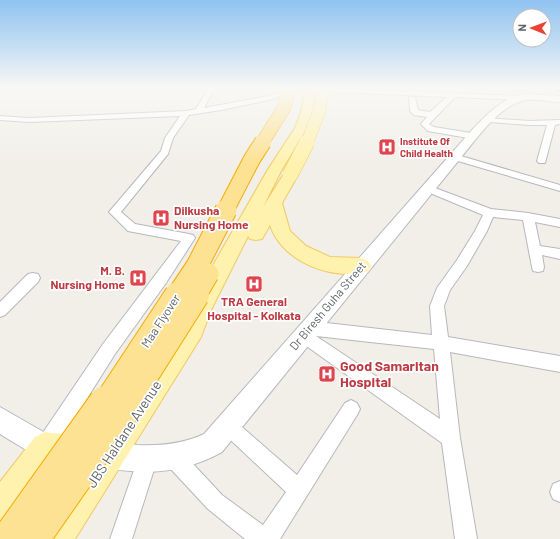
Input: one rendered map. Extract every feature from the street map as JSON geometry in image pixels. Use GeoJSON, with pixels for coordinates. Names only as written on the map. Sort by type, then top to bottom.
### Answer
{"type":"FeatureCollection","features":[{"type":"Feature","properties":{"kind":"highway","name":"Maa Flyover"},"geometry":{"type":"LineString","coordinates":[[9,539],[90,427],[197,266],[252,159],[281,114]]}},
{"type":"Feature","properties":{"kind":"highway","name":"Maa Flyover"},"geometry":{"type":"LineString","coordinates":[[32,539],[122,411],[203,284],[261,163],[292,114]]}},
{"type":"Feature","properties":{"kind":"main road"},"geometry":{"type":"LineString","coordinates":[[282,173],[306,114]]}},
{"type":"Feature","properties":{"kind":"main road","name":"JBS Haldane Avenue"},"geometry":{"type":"LineString","coordinates":[[55,539],[193,330],[200,308],[282,173],[313,132],[318,114]]}},
{"type":"Feature","properties":{"kind":"main road","name":"Dr Biresh Guha Street"},"geometry":{"type":"LineString","coordinates":[[110,456],[146,460],[174,458],[198,452],[213,443],[427,188],[494,114]]}},
{"type":"Feature","properties":{"kind":"main road","name":"JBS Haldane Avenue"},"geometry":{"type":"LineString","coordinates":[[193,330],[202,325],[210,316],[274,202],[282,173]]}},
{"type":"Feature","properties":{"kind":"main road"},"geometry":{"type":"LineString","coordinates":[[274,202],[277,219],[282,234],[299,250],[328,265],[361,266]]}},
{"type":"Feature","properties":{"kind":"main road"},"geometry":{"type":"LineString","coordinates":[[0,420],[46,447],[110,456]]}},
{"type":"Feature","properties":{"kind":"main road"},"geometry":{"type":"LineString","coordinates":[[0,508],[46,447]]}},
{"type":"Feature","properties":{"kind":"street"},"geometry":{"type":"LineString","coordinates":[[0,118],[29,120],[160,114]]}},
{"type":"Feature","properties":{"kind":"street"},"geometry":{"type":"LineString","coordinates":[[46,447],[110,349],[189,238],[132,228],[115,212],[165,152],[169,138],[185,114]]}},
{"type":"Feature","properties":{"kind":"street"},"geometry":{"type":"LineString","coordinates":[[426,114],[432,115],[426,124],[431,129],[474,136]]}},
{"type":"Feature","properties":{"kind":"street"},"geometry":{"type":"LineString","coordinates":[[489,120],[530,123],[558,123],[542,161]]}},
{"type":"Feature","properties":{"kind":"street"},"geometry":{"type":"LineString","coordinates":[[454,157],[559,191]]}},
{"type":"Feature","properties":{"kind":"street"},"geometry":{"type":"LineString","coordinates":[[427,188],[489,213],[528,217],[560,223]]}},
{"type":"Feature","properties":{"kind":"street"},"geometry":{"type":"LineString","coordinates":[[469,538],[451,438],[437,306],[444,288],[462,263],[481,231],[489,213]]}},
{"type":"Feature","properties":{"kind":"street"},"geometry":{"type":"LineString","coordinates":[[528,217],[538,267]]}},
{"type":"Feature","properties":{"kind":"street"},"geometry":{"type":"LineString","coordinates":[[534,249],[560,254]]}},
{"type":"Feature","properties":{"kind":"street"},"geometry":{"type":"LineString","coordinates":[[0,311],[33,278]]}},
{"type":"Feature","properties":{"kind":"street"},"geometry":{"type":"LineString","coordinates":[[306,331],[442,343],[560,364]]}},
{"type":"Feature","properties":{"kind":"street"},"geometry":{"type":"LineString","coordinates":[[306,331],[451,438]]}},
{"type":"Feature","properties":{"kind":"street"},"geometry":{"type":"LineString","coordinates":[[267,539],[351,409]]}},
{"type":"Feature","properties":{"kind":"street"},"geometry":{"type":"LineString","coordinates":[[228,426],[299,490]]}},
{"type":"Feature","properties":{"kind":"street"},"geometry":{"type":"LineString","coordinates":[[174,458],[215,502],[263,539]]}},
{"type":"Feature","properties":{"kind":"street"},"geometry":{"type":"LineString","coordinates":[[121,539],[146,460]]}},
{"type":"Feature","properties":{"kind":"place","name":"Institute Of Child Health"},"geometry":{"type":"Point","coordinates":[387,147]}},
{"type":"Feature","properties":{"kind":"place","name":"Dilkusha Nursing Home"},"geometry":{"type":"Point","coordinates":[161,218]}},
{"type":"Feature","properties":{"kind":"place","name":"M. B. Nursing Home"},"geometry":{"type":"Point","coordinates":[138,278]}},
{"type":"Feature","properties":{"kind":"place","name":"TRA General Hospital - Kolkata"},"geometry":{"type":"Point","coordinates":[254,284]}},
{"type":"Feature","properties":{"kind":"place","name":"Good Samaritan Hospital"},"geometry":{"type":"Point","coordinates":[327,374]}}]}
